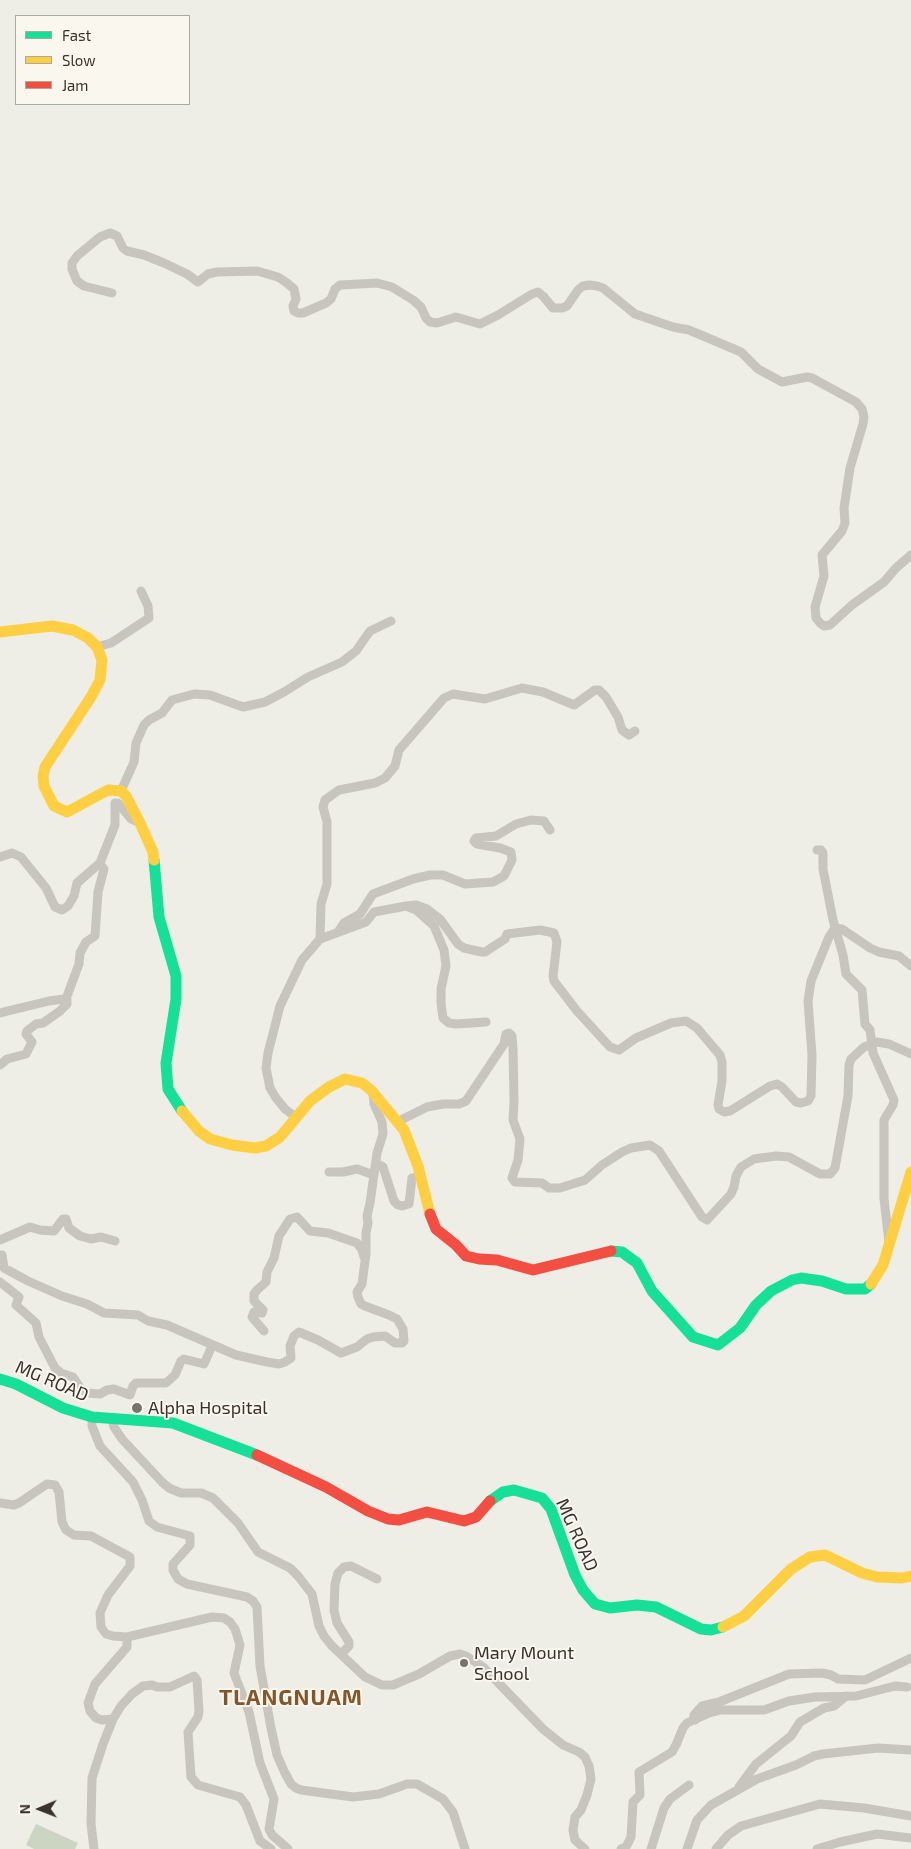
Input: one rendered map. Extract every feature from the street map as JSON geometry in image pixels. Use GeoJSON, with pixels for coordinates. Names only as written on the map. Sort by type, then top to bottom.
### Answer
{"type":"FeatureCollection","features":[{"type":"Feature","properties":{"kind":"main road"},"geometry":{"type":"LineString","coordinates":[[0,632],[52,626],[73,630],[88,638],[98,648],[102,660],[100,680],[91,698],[45,768],[43,776],[44,786],[54,806],[67,812],[108,790],[121,791],[126,796],[140,823],[153,852],[159,918],[176,976],[176,999],[166,1063],[168,1088],[184,1114],[210,1139],[222,1143],[254,1148],[266,1146],[280,1137],[310,1101],[339,1081],[345,1079],[362,1083],[373,1092],[399,1121],[408,1139],[428,1200],[431,1218],[436,1229],[456,1244],[466,1256],[497,1260],[533,1270],[608,1250],[622,1252],[637,1263],[652,1291],[678,1322],[694,1337],[718,1345],[740,1328],[756,1305],[771,1291],[792,1280],[801,1278],[822,1281],[846,1289],[864,1289],[874,1282],[883,1265],[911,1172]]}},
{"type":"Feature","properties":{"kind":"main road","name":"MG ROAD"},"geometry":{"type":"LineString","coordinates":[[0,1379],[16,1384],[63,1408],[92,1417],[173,1423],[261,1457],[326,1487],[368,1511],[388,1519],[399,1520],[427,1512],[464,1521],[476,1517],[486,1504],[502,1492],[514,1490],[542,1498],[551,1509],[575,1575],[583,1590],[595,1604],[610,1608],[637,1605],[656,1607],[701,1629],[711,1630],[720,1628],[744,1616],[791,1569],[810,1556],[825,1556],[862,1573],[877,1577],[902,1578],[911,1576]]}},
{"type":"Feature","properties":{"kind":"street"},"geometry":{"type":"LineString","coordinates":[[112,294],[84,286],[77,281],[72,269],[72,264],[77,256],[100,237],[110,233],[117,236],[123,248],[164,263],[188,274],[198,282],[208,274],[217,272],[257,271],[278,277],[294,289],[296,300],[293,306],[294,311],[298,313],[304,313],[326,303],[331,299],[335,289],[340,286],[377,283],[392,287],[414,300],[421,307],[430,322],[437,323],[456,316],[480,324],[538,292],[553,308],[562,308],[567,306],[582,286],[597,286],[603,288],[635,314],[673,327],[689,330],[741,352],[758,369],[782,382],[807,377],[812,378],[856,402],[862,409],[863,424],[850,468],[842,531],[822,555],[824,576],[815,607],[816,618],[820,623],[824,626],[830,625],[852,605],[884,582],[911,555]]}},
{"type":"Feature","properties":{"kind":"street"},"geometry":{"type":"LineString","coordinates":[[98,648],[111,643],[149,618],[148,606],[140,591]]}},
{"type":"Feature","properties":{"kind":"street"},"geometry":{"type":"LineString","coordinates":[[121,791],[134,762],[136,743],[142,730],[149,720],[162,713],[172,700],[194,694],[210,695],[243,706],[265,702],[308,677],[342,662],[356,651],[370,631],[391,621]]}},
{"type":"Feature","properties":{"kind":"street"},"geometry":{"type":"LineString","coordinates":[[320,939],[321,904],[327,884],[327,822],[323,803],[328,796],[339,790],[376,783],[385,778],[394,766],[399,750],[448,696],[463,694],[485,698],[522,688],[543,692],[574,705],[595,690],[599,690],[602,691],[618,717],[622,730],[629,735],[635,731]]}},
{"type":"Feature","properties":{"kind":"street"},"geometry":{"type":"LineString","coordinates":[[0,857],[12,854],[22,857],[46,888],[54,907],[59,910],[65,909],[74,896],[78,882],[100,864],[115,825],[115,803],[118,803],[131,819],[140,823]]}},
{"type":"Feature","properties":{"kind":"street"},"geometry":{"type":"LineString","coordinates":[[338,932],[344,923],[360,914],[373,894],[413,879],[430,875],[443,875],[465,884],[493,882],[504,876],[512,860],[511,852],[477,844],[474,841],[476,838],[496,836],[516,824],[531,820],[544,821],[550,830]]}},
{"type":"Feature","properties":{"kind":"street"},"geometry":{"type":"LineString","coordinates":[[817,850],[821,850],[823,853],[823,869],[846,974],[862,990],[865,1024],[870,1030],[876,1064],[894,1102],[884,1120],[884,1199],[889,1244]]}},
{"type":"Feature","properties":{"kind":"street"},"geometry":{"type":"LineString","coordinates":[[0,1065],[7,1059],[25,1055],[32,1043],[26,1034],[27,1030],[60,1011],[66,1004],[80,953],[86,942],[95,936],[98,892],[104,870],[100,864]]}},
{"type":"Feature","properties":{"kind":"street"},"geometry":{"type":"LineString","coordinates":[[297,1118],[281,1104],[270,1088],[266,1068],[280,1006],[302,960],[320,939],[366,922],[374,912],[416,905],[427,909],[440,920],[458,944],[464,948],[482,952],[505,939],[508,934],[540,930],[554,933],[557,942],[554,981],[577,1011],[610,1047],[620,1050],[644,1034],[676,1022],[686,1021],[698,1028],[720,1055],[722,1072],[718,1105],[719,1109],[724,1112],[730,1111],[770,1086],[777,1084],[796,1102],[801,1104],[808,1101],[812,1096],[812,1056],[808,1001],[811,981],[829,937],[835,928]]}},
{"type":"Feature","properties":{"kind":"street"},"geometry":{"type":"LineString","coordinates":[[406,906],[416,910],[434,926],[444,950],[446,966],[441,989],[443,1018],[449,1023],[456,1024],[486,1022]]}},
{"type":"Feature","properties":{"kind":"street"},"geometry":{"type":"LineString","coordinates":[[835,928],[842,929],[879,952],[899,956],[911,966]]}},
{"type":"Feature","properties":{"kind":"street"},"geometry":{"type":"LineString","coordinates":[[0,1013],[49,1001],[66,999]]}},
{"type":"Feature","properties":{"kind":"street"},"geometry":{"type":"LineString","coordinates":[[399,1121],[427,1107],[459,1104],[466,1101],[502,1047],[506,1034],[509,1033],[512,1036],[514,1054],[513,1120],[520,1139],[518,1160],[512,1178],[515,1182],[542,1183],[554,1189],[560,1188],[585,1180],[602,1164],[622,1152],[638,1146],[650,1145],[659,1151],[702,1217],[707,1220],[731,1194],[736,1176],[741,1167],[754,1159],[776,1156],[789,1157],[820,1174],[830,1174],[835,1168],[848,1096],[849,1065],[855,1055],[877,1042],[889,1044],[911,1054]]}},
{"type":"Feature","properties":{"kind":"street"},"geometry":{"type":"LineString","coordinates":[[0,1255],[2,1255],[4,1268],[54,1293],[87,1304],[104,1313],[133,1314],[148,1320],[167,1324],[212,1346],[236,1355],[279,1364],[285,1362],[290,1358],[290,1346],[294,1336],[299,1332],[341,1353],[373,1337],[385,1336],[395,1343],[402,1343],[404,1341],[403,1329],[396,1319],[365,1306],[359,1301],[358,1292],[362,1284],[366,1249],[368,1223],[366,1216],[384,1130],[374,1104],[373,1092]]}},
{"type":"Feature","properties":{"kind":"street"},"geometry":{"type":"LineString","coordinates":[[374,1171],[380,1165],[383,1167],[394,1201],[402,1206],[409,1204],[412,1178],[420,1176]]}},
{"type":"Feature","properties":{"kind":"street"},"geometry":{"type":"LineString","coordinates":[[329,1172],[357,1169],[374,1171]]}},
{"type":"Feature","properties":{"kind":"street"},"geometry":{"type":"LineString","coordinates":[[264,1330],[252,1317],[254,1312],[262,1312],[263,1310],[254,1300],[254,1294],[266,1282],[267,1272],[274,1258],[279,1236],[290,1218],[298,1217],[310,1231],[328,1233],[357,1243],[362,1250],[364,1259]]}},
{"type":"Feature","properties":{"kind":"street"},"geometry":{"type":"LineString","coordinates":[[0,1240],[30,1227],[54,1231],[63,1219],[66,1219],[68,1227],[80,1236],[89,1239],[101,1237],[115,1241]]}},
{"type":"Feature","properties":{"kind":"street"},"geometry":{"type":"LineString","coordinates":[[0,1282],[18,1297],[16,1306],[36,1323],[39,1337],[48,1358],[55,1368],[60,1373],[73,1377],[87,1394],[100,1394],[114,1389],[130,1395],[136,1383],[166,1383],[175,1374],[184,1359],[204,1364],[212,1346]]}},
{"type":"Feature","properties":{"kind":"street"},"geometry":{"type":"LineString","coordinates":[[92,1417],[92,1426],[100,1446],[133,1482],[142,1500],[148,1521],[157,1527],[190,1536],[188,1548],[173,1564],[173,1570],[178,1579],[187,1584],[240,1595],[253,1601],[257,1607],[260,1666],[271,1728],[277,1755],[291,1784],[301,1790],[354,1797],[379,1794],[407,1784],[417,1784],[443,1799],[453,1812],[466,1849]]}},
{"type":"Feature","properties":{"kind":"street"},"geometry":{"type":"LineString","coordinates":[[112,1419],[114,1427],[122,1439],[162,1482],[176,1491],[186,1494],[201,1493],[213,1498],[238,1523],[258,1552],[290,1568],[298,1576],[312,1594],[319,1626],[328,1641],[372,1682],[387,1686],[400,1683],[450,1656],[460,1654],[483,1667],[543,1729],[564,1746],[579,1752],[589,1766],[591,1779],[588,1795],[581,1810],[575,1816],[573,1830],[575,1840],[585,1849]]}},
{"type":"Feature","properties":{"kind":"street"},"geometry":{"type":"LineString","coordinates":[[0,1503],[14,1505],[20,1503],[48,1484],[52,1484],[56,1486],[59,1492],[62,1522],[66,1530],[74,1535],[88,1535],[128,1554],[131,1560],[130,1566],[106,1599],[100,1613],[101,1627],[106,1634],[127,1637],[212,1617],[224,1618],[230,1622],[235,1629],[240,1645],[234,1673],[249,1712],[260,1763],[273,1793],[274,1805],[269,1829],[272,1835],[288,1849]]}},
{"type":"Feature","properties":{"kind":"street"},"geometry":{"type":"LineString","coordinates":[[341,1654],[349,1642],[337,1623],[334,1610],[335,1584],[338,1573],[344,1567],[350,1566],[377,1579]]}},
{"type":"Feature","properties":{"kind":"street"},"geometry":{"type":"LineString","coordinates":[[114,1718],[102,1720],[96,1718],[90,1711],[88,1703],[95,1684],[127,1647],[127,1637]]}},
{"type":"Feature","properties":{"kind":"street"},"geometry":{"type":"LineString","coordinates":[[695,1720],[695,1713],[702,1706],[719,1702],[789,1674],[822,1673],[838,1679],[865,1680],[911,1658]]}},
{"type":"Feature","properties":{"kind":"street"},"geometry":{"type":"LineString","coordinates":[[94,1849],[91,1824],[92,1778],[114,1718],[121,1706],[139,1688],[152,1685],[170,1687],[191,1676],[196,1678],[198,1717],[188,1732],[191,1778],[198,1785],[240,1797],[246,1806],[260,1841],[271,1849]]}},
{"type":"Feature","properties":{"kind":"street"},"geometry":{"type":"LineString","coordinates":[[621,1849],[626,1847],[631,1837],[633,1802],[640,1795],[639,1772],[672,1752],[687,1723],[721,1710],[764,1710],[789,1701],[863,1695],[895,1686],[907,1687]]}},
{"type":"Feature","properties":{"kind":"street"},"geometry":{"type":"LineString","coordinates":[[737,1789],[756,1764],[791,1736],[800,1722],[824,1708],[834,1706],[846,1696]]}},
{"type":"Feature","properties":{"kind":"street"},"geometry":{"type":"LineString","coordinates":[[686,1849],[697,1820],[711,1805],[757,1779],[796,1765],[814,1756],[878,1748],[911,1750]]}},
{"type":"Feature","properties":{"kind":"street"},"geometry":{"type":"LineString","coordinates":[[651,1849],[664,1808],[670,1799],[689,1785]]}},
{"type":"Feature","properties":{"kind":"street"},"geometry":{"type":"LineString","coordinates":[[716,1849],[728,1835],[741,1826],[820,1804],[864,1808],[911,1816]]}},
{"type":"Feature","properties":{"kind":"street"},"geometry":{"type":"LineString","coordinates":[[817,1849],[877,1834],[911,1838]]}},
{"type":"Feature","properties":{"kind":"green space"},"geometry":{"type":"Polygon","coordinates":[[[36,1824],[78,1843],[75,1849],[34,1849],[26,1845],[36,1824]]]}},
{"type":"Feature","properties":{"kind":"traffic: fast"},"geometry":{"type":"LineString","coordinates":[[154,860],[159,917],[176,976],[176,999],[166,1063],[168,1089],[182,1111]]}},
{"type":"Feature","properties":{"kind":"traffic: fast"},"geometry":{"type":"LineString","coordinates":[[611,1251],[622,1252],[637,1263],[652,1291],[693,1337],[718,1345],[740,1328],[756,1305],[771,1291],[792,1280],[801,1278],[822,1281],[846,1289],[865,1289],[871,1284]]}},
{"type":"Feature","properties":{"kind":"traffic: fast"},"geometry":{"type":"LineString","coordinates":[[0,1379],[16,1384],[63,1408],[92,1417],[173,1423],[257,1455]]}},
{"type":"Feature","properties":{"kind":"traffic: fast"},"geometry":{"type":"LineString","coordinates":[[490,1501],[503,1492],[514,1490],[542,1498],[551,1509],[575,1575],[583,1590],[595,1604],[610,1608],[637,1605],[656,1607],[701,1629],[711,1630],[723,1627]]}},
{"type":"Feature","properties":{"kind":"traffic: slow"},"geometry":{"type":"LineString","coordinates":[[0,632],[52,626],[73,630],[88,638],[97,647],[102,660],[100,680],[45,767],[43,776],[44,786],[54,806],[67,812],[108,790],[121,791],[126,796],[140,823],[153,852],[154,860]]}},
{"type":"Feature","properties":{"kind":"traffic: slow"},"geometry":{"type":"LineString","coordinates":[[182,1111],[199,1131],[210,1139],[232,1145],[255,1148],[266,1146],[280,1137],[310,1101],[329,1087],[345,1079],[362,1083],[371,1090],[404,1130],[418,1166],[430,1214]]}},
{"type":"Feature","properties":{"kind":"traffic: slow"},"geometry":{"type":"LineString","coordinates":[[871,1284],[883,1265],[911,1172]]}},
{"type":"Feature","properties":{"kind":"traffic: slow"},"geometry":{"type":"LineString","coordinates":[[723,1627],[744,1616],[791,1569],[810,1557],[825,1555],[862,1573],[877,1577],[902,1578],[911,1576]]}},
{"type":"Feature","properties":{"kind":"traffic: jam"},"geometry":{"type":"LineString","coordinates":[[430,1214],[436,1229],[466,1256],[479,1259],[497,1260],[533,1270],[611,1251]]}},
{"type":"Feature","properties":{"kind":"traffic: jam"},"geometry":{"type":"LineString","coordinates":[[257,1455],[326,1487],[368,1511],[388,1519],[399,1520],[427,1512],[464,1521],[476,1517],[490,1501]]}},
{"type":"Feature","properties":{"kind":"place","name":"Alpha Hospital"},"geometry":{"type":"Point","coordinates":[137,1408]}},
{"type":"Feature","properties":{"kind":"place","name":"Mary Mount School"},"geometry":{"type":"Point","coordinates":[464,1663]}},
{"type":"Feature","properties":{"kind":"district","name":"TLANGNUAM"},"geometry":{"type":"Point","coordinates":[291,1698]}}]}
